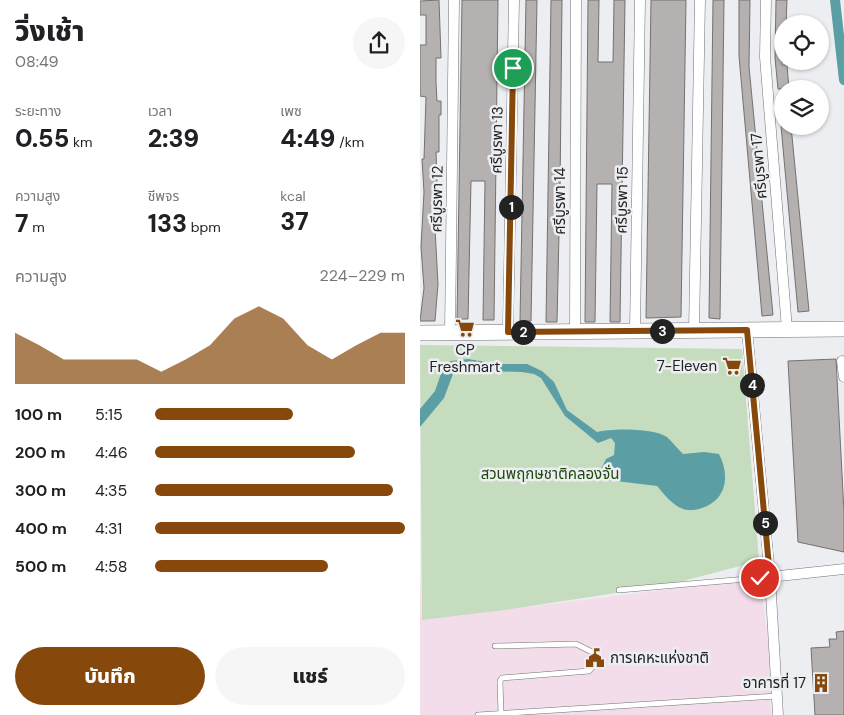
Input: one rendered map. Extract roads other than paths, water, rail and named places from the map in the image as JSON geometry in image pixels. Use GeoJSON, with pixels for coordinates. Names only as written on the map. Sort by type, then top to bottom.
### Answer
{"type":"FeatureCollection","features":[{"type":"Feature","properties":{"kind":"street","name":"ศรีบูรพา 12"},"geometry":{"type":"LineString","coordinates":[[450,333],[454,0]]}},
{"type":"Feature","properties":{"kind":"street","name":"ศรีบูรพา 13"},"geometry":{"type":"LineString","coordinates":[[508,332],[514,0]]}},
{"type":"Feature","properties":{"kind":"street","name":"ศรีบูรพา 14"},"geometry":{"type":"LineString","coordinates":[[575,332],[574,48],[576,0]]}},
{"type":"Feature","properties":{"kind":"street","name":"ศรีบูรพา 15"},"geometry":{"type":"LineString","coordinates":[[635,331],[640,0]]}},
{"type":"Feature","properties":{"kind":"street"},"geometry":{"type":"LineString","coordinates":[[694,330],[700,0]]}},
{"type":"Feature","properties":{"kind":"street","name":"ศรีบูรพา 17"},"geometry":{"type":"LineString","coordinates":[[766,0],[766,60],[787,329]]}},
{"type":"Feature","properties":{"kind":"street"},"geometry":{"type":"LineString","coordinates":[[420,333],[844,329]]}},
{"type":"Feature","properties":{"kind":"street"},"geometry":{"type":"LineString","coordinates":[[747,330],[770,577],[778,715]]}},
{"type":"Feature","properties":{"kind":"street"},"geometry":{"type":"LineString","coordinates":[[842,361],[844,377]]}},
{"type":"Feature","properties":{"kind":"street"},"geometry":{"type":"LineString","coordinates":[[770,577],[844,569]]}},
{"type":"Feature","properties":{"kind":"lane"},"geometry":{"type":"LineString","coordinates":[[620,590],[770,577]]}},
{"type":"Feature","properties":{"kind":"lane"},"geometry":{"type":"LineString","coordinates":[[495,646],[576,644],[596,654],[596,663],[589,670],[502,678],[500,681],[501,714]]}},
{"type":"Feature","properties":{"kind":"lane"},"geometry":{"type":"LineString","coordinates":[[478,715],[777,696]]}},
{"type":"Feature","properties":{"kind":"water"},"geometry":{"type":"Polygon","coordinates":[[[468,359],[498,364],[527,364],[542,371],[554,382],[567,410],[597,432],[622,429],[643,430],[667,437],[683,454],[704,452],[719,454],[725,478],[721,493],[717,499],[702,508],[687,510],[675,505],[657,486],[608,480],[600,471],[606,459],[614,455],[615,443],[611,438],[598,443],[565,416],[541,378],[534,374],[458,370],[453,374],[444,398],[420,427],[420,409],[435,391],[444,365],[451,361],[468,359]]]}},
{"type":"Feature","properties":{"kind":"waterway"},"geometry":{"type":"LineString","coordinates":[[835,0],[844,80]]}},
{"type":"Feature","properties":{"kind":"place","name":"CP Freshmart"},"geometry":{"type":"Point","coordinates":[465,328]}},
{"type":"Feature","properties":{"kind":"place","name":"7-Eleven"},"geometry":{"type":"Point","coordinates":[732,366]}},
{"type":"Feature","properties":{"kind":"place","name":"การเคหะแห่งชาติ"},"geometry":{"type":"Point","coordinates":[595,658]}},
{"type":"Feature","properties":{"kind":"place","name":"อาคารที่ 17"},"geometry":{"type":"Point","coordinates":[821,683]}},
{"type":"Feature","properties":{"kind":"park label","name":"สวนพฤกษชาติคลองจั่น"},"geometry":{"type":"Point","coordinates":[550,474]}}]}
